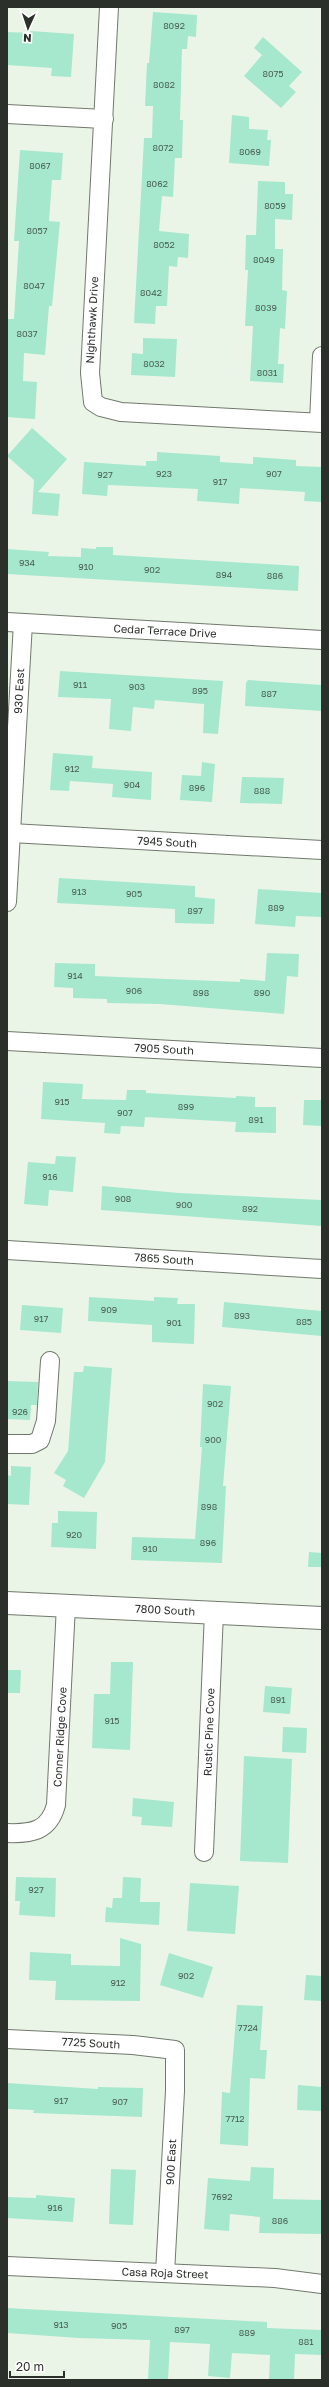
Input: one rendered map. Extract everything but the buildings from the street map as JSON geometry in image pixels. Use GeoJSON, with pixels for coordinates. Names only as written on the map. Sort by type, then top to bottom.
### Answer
{"type":"FeatureCollection","features":[{"type":"Feature","properties":{"kind":"main road","name":"7800 South"},"geometry":{"type":"LineString","coordinates":[[7,1603],[322,1618]]}},
{"type":"Feature","properties":{"kind":"street","name":"Nighthawk Drive"},"geometry":{"type":"LineString","coordinates":[[109,7],[89,384],[93,402],[101,407],[121,412],[320,422]]}},
{"type":"Feature","properties":{"kind":"street"},"geometry":{"type":"LineString","coordinates":[[7,114],[104,119]]}},
{"type":"Feature","properties":{"kind":"street"},"geometry":{"type":"LineString","coordinates":[[320,422],[322,356]]}},
{"type":"Feature","properties":{"kind":"street","name":"Cedar Terrace Drive"},"geometry":{"type":"LineString","coordinates":[[15,623],[322,640]]}},
{"type":"Feature","properties":{"kind":"street","name":"930 East"},"geometry":{"type":"LineString","coordinates":[[7,902],[11,833],[15,623]]}},
{"type":"Feature","properties":{"kind":"street","name":"7945 South"},"geometry":{"type":"LineString","coordinates":[[11,833],[322,850]]}},
{"type":"Feature","properties":{"kind":"street","name":"7905 South"},"geometry":{"type":"LineString","coordinates":[[7,1041],[322,1058]]}},
{"type":"Feature","properties":{"kind":"street","name":"7865 South"},"geometry":{"type":"LineString","coordinates":[[7,1250],[322,1269]]}},
{"type":"Feature","properties":{"kind":"street"},"geometry":{"type":"LineString","coordinates":[[7,1444],[32,1444],[40,1440],[46,1422],[50,1361]]}},
{"type":"Feature","properties":{"kind":"street","name":"Conner Ridge Cove"},"geometry":{"type":"LineString","coordinates":[[7,1833],[32,1832],[43,1827],[53,1817],[56,1805],[66,1606]]}},
{"type":"Feature","properties":{"kind":"street","name":"Rustic Pine Cove"},"geometry":{"type":"LineString","coordinates":[[204,1852],[214,1612]]}},
{"type":"Feature","properties":{"kind":"street","name":"7725 South"},"geometry":{"type":"LineString","coordinates":[[7,2039],[133,2045],[175,2050]]}},
{"type":"Feature","properties":{"kind":"street","name":"900 East"},"geometry":{"type":"LineString","coordinates":[[165,2273],[175,2091],[175,2050]]}},
{"type":"Feature","properties":{"kind":"street","name":"Casa Roja Street"},"geometry":{"type":"LineString","coordinates":[[7,2266],[274,2278],[322,2284]]}}]}
